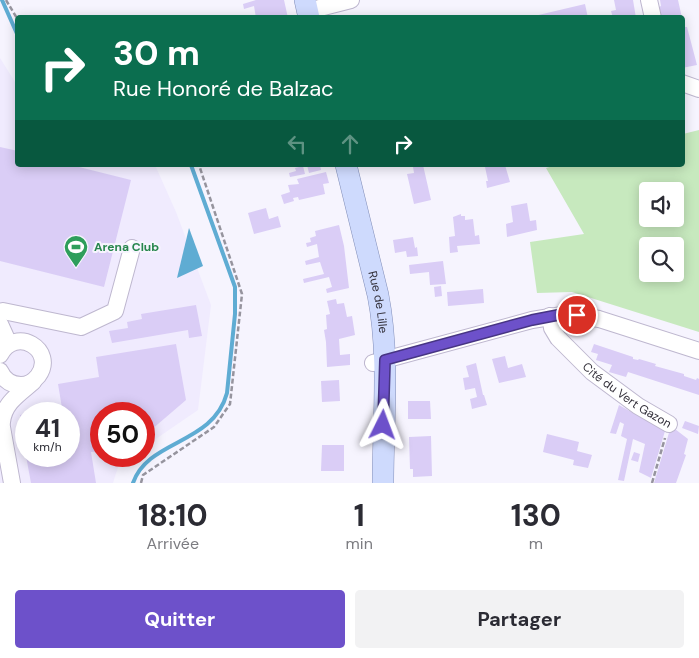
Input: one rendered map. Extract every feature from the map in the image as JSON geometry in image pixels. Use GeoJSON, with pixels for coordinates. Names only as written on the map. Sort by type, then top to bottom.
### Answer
{"type":"FeatureCollection","features":[{"type":"Feature","properties":{"kind":"main road","name":"Rue de Lille"},"geometry":{"type":"LineString","coordinates":[[346,167],[365,243],[379,362],[376,436],[382,483]]}},
{"type":"Feature","properties":{"kind":"street"},"geometry":{"type":"LineString","coordinates":[[307,9],[351,0]]}},
{"type":"Feature","properties":{"kind":"street"},"geometry":{"type":"LineString","coordinates":[[649,0],[652,15]]}},
{"type":"Feature","properties":{"kind":"street"},"geometry":{"type":"LineString","coordinates":[[685,84],[699,90]]}},
{"type":"Feature","properties":{"kind":"street"},"geometry":{"type":"LineString","coordinates":[[0,313],[3,311],[82,327],[115,311],[132,248]]}},
{"type":"Feature","properties":{"kind":"street"},"geometry":{"type":"LineString","coordinates":[[379,362],[532,320],[550,316],[577,315],[600,319],[699,352]]}},
{"type":"Feature","properties":{"kind":"street","name":"Cité du Vert Gazon"},"geometry":{"type":"LineString","coordinates":[[550,316],[552,328],[558,338],[580,361],[612,388],[669,424]]}},
{"type":"Feature","properties":{"kind":"street"},"geometry":{"type":"LineString","coordinates":[[0,324],[2,352],[23,341],[32,344],[39,351],[43,365],[40,374],[34,381],[8,404],[1,419],[12,483]]}},
{"type":"Feature","properties":{"kind":"street"},"geometry":{"type":"LineString","coordinates":[[0,371],[7,380],[15,384],[25,385],[34,381]]}},
{"type":"Feature","properties":{"kind":"path"},"geometry":{"type":"LineString","coordinates":[[6,0],[15,15]]}},
{"type":"Feature","properties":{"kind":"path"},"geometry":{"type":"LineString","coordinates":[[140,483],[143,475],[214,427],[230,404],[242,294],[200,167]]}},
{"type":"Feature","properties":{"kind":"path","name":"Cité du Vert Gazon"},"geometry":{"type":"LineString","coordinates":[[652,483],[669,424]]}},
{"type":"Feature","properties":{"kind":"shaded area"},"geometry":{"type":"Polygon","coordinates":[[[0,58],[15,82],[15,167],[156,167],[176,212],[211,305],[198,410],[155,439],[155,402],[90,402],[90,467],[118,467],[113,483],[0,483],[0,58]]]}},
{"type":"Feature","properties":{"kind":"green space"},"geometry":{"type":"Polygon","coordinates":[[[699,130],[699,332],[572,292],[537,293],[530,242],[584,234],[546,168],[685,167],[685,134],[699,130]]]}},
{"type":"Feature","properties":{"kind":"water"},"geometry":{"type":"Polygon","coordinates":[[[189,228],[203,266],[177,278],[189,228]]]}},
{"type":"Feature","properties":{"kind":"building"},"geometry":{"type":"Polygon","coordinates":[[[256,0],[284,0],[287,15],[256,15],[254,6],[244,9],[243,4],[256,0]]]}},
{"type":"Feature","properties":{"kind":"building"},"geometry":{"type":"Polygon","coordinates":[[[614,0],[633,0],[636,15],[612,15],[611,11],[616,10],[614,0]]]}},
{"type":"Feature","properties":{"kind":"building"},"geometry":{"type":"Polygon","coordinates":[[[660,0],[678,0],[681,15],[661,15],[659,7],[661,6],[660,0]]]}},
{"type":"Feature","properties":{"kind":"building"},"geometry":{"type":"Polygon","coordinates":[[[585,4],[587,15],[538,15],[585,4]]]}},
{"type":"Feature","properties":{"kind":"building"},"geometry":{"type":"Polygon","coordinates":[[[685,27],[687,27],[697,65],[685,67],[685,27]]]}},
{"type":"Feature","properties":{"kind":"building"},"geometry":{"type":"Polygon","coordinates":[[[0,147],[15,150],[15,167],[79,167],[131,180],[104,287],[0,261],[0,147]]]}},
{"type":"Feature","properties":{"kind":"building"},"geometry":{"type":"Polygon","coordinates":[[[303,167],[305,174],[290,177],[289,173],[296,171],[295,168],[303,167]]]}},
{"type":"Feature","properties":{"kind":"building"},"geometry":{"type":"Polygon","coordinates":[[[308,167],[320,167],[321,170],[309,173],[308,167]]]}},
{"type":"Feature","properties":{"kind":"building"},"geometry":{"type":"Polygon","coordinates":[[[413,167],[423,167],[431,200],[414,204],[407,174],[414,173],[413,167]]]}},
{"type":"Feature","properties":{"kind":"building"},"geometry":{"type":"Polygon","coordinates":[[[485,167],[506,167],[510,182],[487,188],[486,181],[488,181],[485,167]]]}},
{"type":"Feature","properties":{"kind":"building"},"geometry":{"type":"Polygon","coordinates":[[[326,172],[329,183],[323,184],[325,194],[299,200],[298,197],[293,198],[294,201],[284,204],[281,195],[290,192],[288,185],[299,184],[297,179],[326,172]]]}},
{"type":"Feature","properties":{"kind":"building"},"geometry":{"type":"Polygon","coordinates":[[[527,203],[530,221],[536,220],[537,230],[507,237],[506,224],[513,222],[511,206],[527,203]]]}},
{"type":"Feature","properties":{"kind":"building"},"geometry":{"type":"Polygon","coordinates":[[[266,208],[269,219],[278,216],[281,227],[254,234],[248,213],[266,208]]]}},
{"type":"Feature","properties":{"kind":"building"},"geometry":{"type":"Polygon","coordinates":[[[461,214],[461,216],[465,216],[465,220],[473,219],[475,236],[479,235],[480,244],[457,246],[458,252],[450,253],[449,237],[455,236],[453,217],[461,214]]]}},
{"type":"Feature","properties":{"kind":"building"},"geometry":{"type":"Polygon","coordinates":[[[339,225],[344,246],[349,288],[327,293],[326,289],[332,287],[329,277],[304,283],[303,279],[324,274],[320,262],[306,265],[305,261],[319,257],[317,244],[307,247],[306,243],[311,242],[310,238],[316,236],[315,231],[339,225]]]}},
{"type":"Feature","properties":{"kind":"building"},"geometry":{"type":"Polygon","coordinates":[[[413,237],[418,256],[407,257],[406,251],[395,253],[393,240],[413,237]]]}},
{"type":"Feature","properties":{"kind":"building"},"geometry":{"type":"Polygon","coordinates":[[[443,261],[446,284],[430,285],[429,272],[410,274],[409,265],[443,261]]]}},
{"type":"Feature","properties":{"kind":"building"},"geometry":{"type":"Polygon","coordinates":[[[441,286],[442,296],[435,297],[434,287],[441,286]]]}},
{"type":"Feature","properties":{"kind":"building"},"geometry":{"type":"Polygon","coordinates":[[[483,289],[484,303],[448,306],[447,292],[483,289]]]}},
{"type":"Feature","properties":{"kind":"building"},"geometry":{"type":"Polygon","coordinates":[[[336,299],[337,304],[344,303],[347,317],[352,316],[355,335],[339,339],[340,355],[350,354],[350,365],[327,367],[324,330],[327,329],[326,315],[330,314],[327,301],[336,299]]]}},
{"type":"Feature","properties":{"kind":"building"},"geometry":{"type":"Polygon","coordinates":[[[196,305],[202,336],[189,338],[188,330],[112,343],[109,331],[128,328],[127,322],[142,319],[141,314],[196,305]]]}},
{"type":"Feature","properties":{"kind":"building"},"geometry":{"type":"Polygon","coordinates":[[[176,344],[186,400],[155,427],[155,402],[90,402],[90,467],[93,467],[96,483],[31,483],[28,467],[80,467],[80,402],[61,402],[58,384],[99,377],[96,357],[176,344]]]}},
{"type":"Feature","properties":{"kind":"building"},"geometry":{"type":"Polygon","coordinates":[[[594,344],[633,357],[633,359],[656,364],[655,366],[684,374],[684,376],[696,380],[697,378],[699,379],[699,395],[628,372],[626,377],[609,372],[612,365],[596,360],[598,354],[591,352],[594,344]]]}},
{"type":"Feature","properties":{"kind":"building"},"geometry":{"type":"Polygon","coordinates":[[[505,356],[508,368],[522,364],[526,377],[499,383],[492,359],[505,356]]]}},
{"type":"Feature","properties":{"kind":"building"},"geometry":{"type":"Polygon","coordinates":[[[476,363],[487,405],[472,409],[470,399],[477,397],[475,388],[465,390],[463,378],[469,377],[466,366],[476,363]]]}},
{"type":"Feature","properties":{"kind":"building"},"geometry":{"type":"Polygon","coordinates":[[[339,380],[340,401],[322,402],[321,381],[339,380]]]}},
{"type":"Feature","properties":{"kind":"building"},"geometry":{"type":"Polygon","coordinates":[[[408,401],[430,401],[431,419],[408,419],[408,401]]]}},
{"type":"Feature","properties":{"kind":"building"},"geometry":{"type":"Polygon","coordinates":[[[619,405],[665,431],[651,478],[639,472],[645,444],[633,439],[624,481],[618,480],[627,439],[621,436],[624,424],[620,422],[616,434],[610,433],[619,405]]]}},
{"type":"Feature","properties":{"kind":"building"},"geometry":{"type":"Polygon","coordinates":[[[685,421],[699,426],[698,434],[682,428],[685,421]]]}},
{"type":"Feature","properties":{"kind":"building"},"geometry":{"type":"Polygon","coordinates":[[[671,426],[688,439],[684,454],[686,455],[676,483],[654,483],[671,426]]]}},
{"type":"Feature","properties":{"kind":"building"},"geometry":{"type":"Polygon","coordinates":[[[547,434],[579,442],[577,451],[592,455],[588,468],[573,465],[574,460],[543,452],[547,434]]]}},
{"type":"Feature","properties":{"kind":"building"},"geometry":{"type":"Polygon","coordinates":[[[431,436],[432,476],[413,477],[413,469],[410,469],[409,437],[431,436]]]}},
{"type":"Feature","properties":{"kind":"building"},"geometry":{"type":"Polygon","coordinates":[[[322,445],[344,445],[344,471],[321,471],[322,445]]]}},
{"type":"Feature","properties":{"kind":"building"},"geometry":{"type":"Polygon","coordinates":[[[634,452],[640,454],[638,462],[631,460],[634,452]]]}},
{"type":"Feature","properties":{"kind":"waterway"},"geometry":{"type":"LineString","coordinates":[[2,0],[15,29]]}},
{"type":"Feature","properties":{"kind":"waterway"},"geometry":{"type":"LineString","coordinates":[[133,483],[141,469],[152,458],[209,423],[220,410],[227,393],[235,314],[235,287],[192,167]]}},
{"type":"Feature","properties":{"kind":"place","name":"Arena Club"},"geometry":{"type":"Point","coordinates":[76,268]}},
{"type":"Feature","properties":{"kind":"route"},"geometry":{"type":"LineString","coordinates":[[383,425],[385,360],[532,320],[558,315],[577,315]]}}]}
